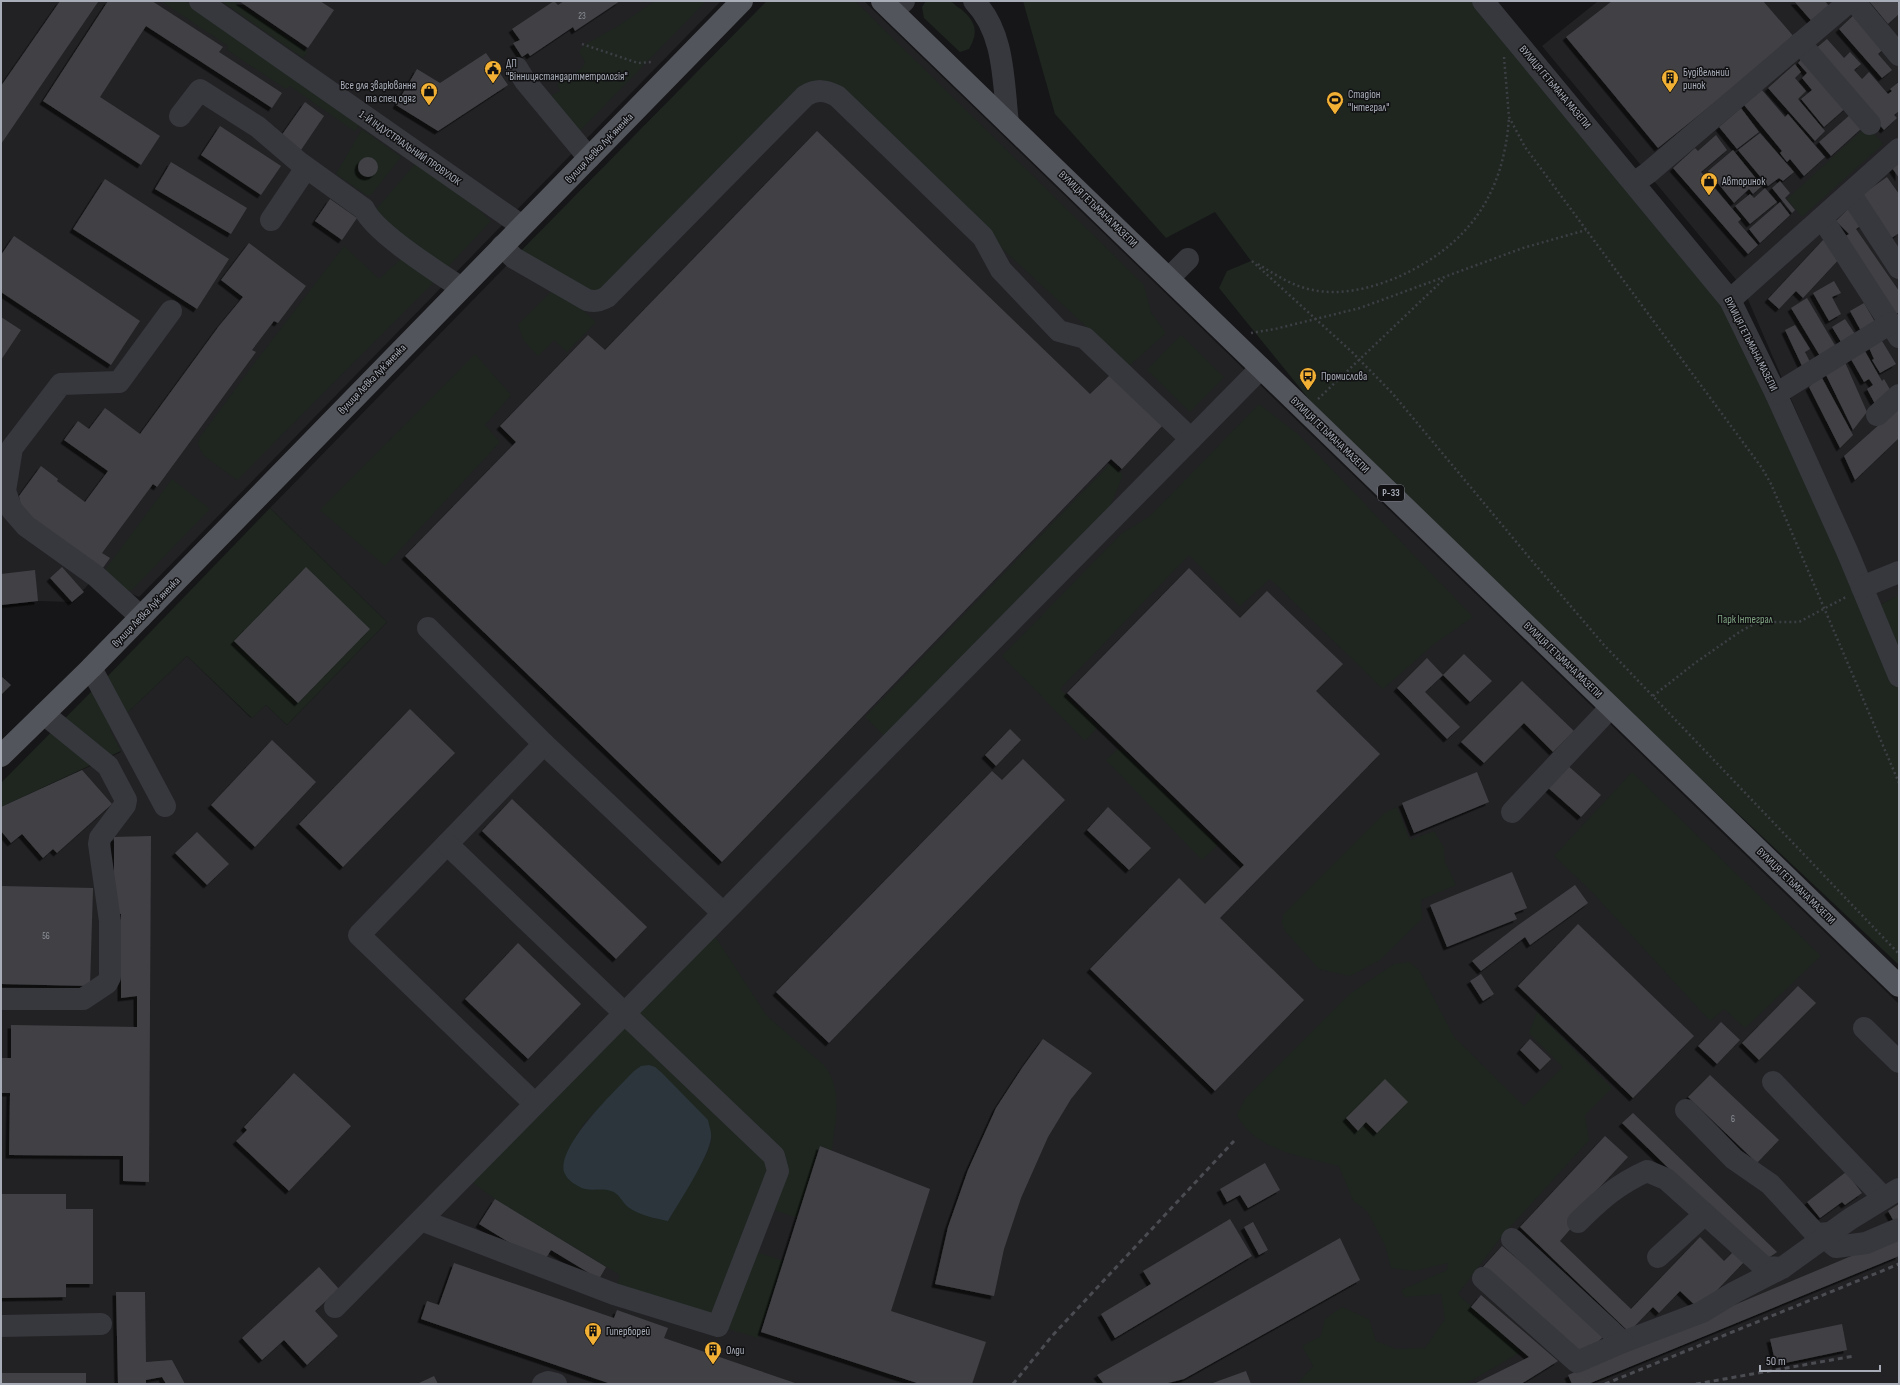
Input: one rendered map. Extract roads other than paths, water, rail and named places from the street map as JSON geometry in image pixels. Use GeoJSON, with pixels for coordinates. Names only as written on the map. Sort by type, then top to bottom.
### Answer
{"type":"FeatureCollection","features":[{"type":"Feature","properties":{"kind":"main road","name":"вулиця Левка Лукʼяненка"},"geometry":{"type":"LineString","coordinates":[[1,756],[91,668],[742,1]]}},
{"type":"Feature","properties":{"kind":"main road","name":"ВУЛИЦЯ ГЕТЬМАНА МАЗЕПИ"},"geometry":{"type":"LineString","coordinates":[[893,4],[1008,123],[1899,986]]}},
{"type":"Feature","properties":{"kind":"street","name":"1-Й ІНДУСТРІАЛЬНИЙ ПРОВУЛОК"},"geometry":{"type":"LineString","coordinates":[[200,1],[522,226]]}},
{"type":"Feature","properties":{"kind":"street"},"geometry":{"type":"LineString","coordinates":[[974,1],[990,24],[1001,56],[1008,123]]}},
{"type":"Feature","properties":{"kind":"street","name":"ВУЛИЦЯ ГЕТЬМАНА МАЗЕПИ"},"geometry":{"type":"LineString","coordinates":[[1483,1],[1730,300],[1776,394],[1862,587],[1899,676]]}},
{"type":"Feature","properties":{"kind":"street"},"geometry":{"type":"LineString","coordinates":[[1634,183],[1648,173],[1800,43],[1854,1],[1896,45]]}},
{"type":"Feature","properties":{"kind":"street"},"geometry":{"type":"LineString","coordinates":[[1800,43],[1870,124]]}},
{"type":"Feature","properties":{"kind":"street"},"geometry":{"type":"LineString","coordinates":[[518,68],[525,81],[589,158]]}},
{"type":"Feature","properties":{"kind":"street"},"geometry":{"type":"LineString","coordinates":[[180,116],[200,90],[258,127],[306,168],[364,209],[368,217],[404,248],[461,288]]}},
{"type":"Feature","properties":{"kind":"street"},"geometry":{"type":"LineString","coordinates":[[502,246],[514,258],[587,300],[597,301],[602,299],[606,297],[805,96],[812,92],[821,90],[829,92],[837,96],[983,237],[1001,270],[1059,331],[1085,338],[1191,439]]}},
{"type":"Feature","properties":{"kind":"street"},"geometry":{"type":"LineString","coordinates":[[1730,300],[1899,149]]}},
{"type":"Feature","properties":{"kind":"street"},"geometry":{"type":"LineString","coordinates":[[271,220],[306,168]]}},
{"type":"Feature","properties":{"kind":"street"},"geometry":{"type":"LineString","coordinates":[[1850,193],[1899,268]]}},
{"type":"Feature","properties":{"kind":"street"},"geometry":{"type":"LineString","coordinates":[[1776,394],[1895,330],[1822,218]]}},
{"type":"Feature","properties":{"kind":"street"},"geometry":{"type":"LineString","coordinates":[[1169,278],[1188,259]]}},
{"type":"Feature","properties":{"kind":"street"},"geometry":{"type":"LineString","coordinates":[[141,617],[96,576],[26,526],[12,510],[5,491],[12,448],[61,384],[119,382],[171,311]]}},
{"type":"Feature","properties":{"kind":"street"},"geometry":{"type":"LineString","coordinates":[[335,1307],[624,1012],[1261,368]]}},
{"type":"Feature","properties":{"kind":"street"},"geometry":{"type":"LineString","coordinates":[[1877,415],[1899,395]]}},
{"type":"Feature","properties":{"kind":"street"},"geometry":{"type":"LineString","coordinates":[[1862,587],[1899,572]]}},
{"type":"Feature","properties":{"kind":"street"},"geometry":{"type":"LineString","coordinates":[[428,628],[544,744],[723,913]]}},
{"type":"Feature","properties":{"kind":"street"},"geometry":{"type":"LineString","coordinates":[[91,668],[165,806]]}},
{"type":"Feature","properties":{"kind":"street"},"geometry":{"type":"LineString","coordinates":[[1512,812],[1611,707]]}},
{"type":"Feature","properties":{"kind":"street"},"geometry":{"type":"LineString","coordinates":[[1,998],[82,999],[107,983],[110,977],[110,921],[99,844],[100,838],[126,805],[126,800],[106,765],[44,714]]}},
{"type":"Feature","properties":{"kind":"street"},"geometry":{"type":"LineString","coordinates":[[535,1104],[359,935],[544,744]]}},
{"type":"Feature","properties":{"kind":"street"},"geometry":{"type":"LineString","coordinates":[[421,1220],[614,1294],[718,1326],[778,1172],[778,1165],[774,1156],[447,844]]}},
{"type":"Feature","properties":{"kind":"street"},"geometry":{"type":"LineString","coordinates":[[1864,1028],[1899,1062]]}},
{"type":"Feature","properties":{"kind":"street"},"geometry":{"type":"LineString","coordinates":[[1483,1278],[1577,1362],[1623,1342],[1702,1312],[1735,1292],[1782,1268],[1830,1233],[1892,1193],[1773,1082]]}},
{"type":"Feature","properties":{"kind":"street"},"geometry":{"type":"LineString","coordinates":[[1686,1110],[1734,1159],[1770,1184],[1816,1234],[1830,1233]]}},
{"type":"Feature","properties":{"kind":"street"},"geometry":{"type":"LineString","coordinates":[[1578,1222],[1600,1200],[1626,1181],[1647,1171],[1666,1179],[1764,1267],[1782,1268]]}},
{"type":"Feature","properties":{"kind":"street"},"geometry":{"type":"LineString","coordinates":[[1658,1257],[1705,1214]]}},
{"type":"Feature","properties":{"kind":"street"},"geometry":{"type":"LineString","coordinates":[[1830,1233],[1830,1242],[1836,1247],[1866,1242],[1899,1229]]}},
{"type":"Feature","properties":{"kind":"street"},"geometry":{"type":"LineString","coordinates":[[1512,1239],[1623,1342]]}},
{"type":"Feature","properties":{"kind":"street"},"geometry":{"type":"LineString","coordinates":[[1,1326],[101,1324]]}},
{"type":"Feature","properties":{"kind":"street"},"geometry":{"type":"LineString","coordinates":[[543,1384],[548,1382],[556,1384]]}},
{"type":"Feature","properties":{"kind":"railway"},"geometry":{"type":"LineString","coordinates":[[1013,1384],[1052,1336],[1234,1141]]}},
{"type":"Feature","properties":{"kind":"railway"},"geometry":{"type":"LineString","coordinates":[[1605,1384],[1899,1264]]}},
{"type":"Feature","properties":{"kind":"railway"},"geometry":{"type":"LineString","coordinates":[[1696,1384],[1854,1356]]}},
{"type":"Feature","properties":{"kind":"place","name":"ДП \"Вінницястандартметрологія\""},"geometry":{"type":"Point","coordinates":[493,84]}},
{"type":"Feature","properties":{"kind":"place","name":"Будівельний ринок"},"geometry":{"type":"Point","coordinates":[1670,93]}},
{"type":"Feature","properties":{"kind":"place","name":"Все для зварювання та спец одяг"},"geometry":{"type":"Point","coordinates":[429,106]}},
{"type":"Feature","properties":{"kind":"place","name":"Стадіон \"Інтеграл\""},"geometry":{"type":"Point","coordinates":[1335,115]}},
{"type":"Feature","properties":{"kind":"place","name":"Авторинок"},"geometry":{"type":"Point","coordinates":[1709,196]}},
{"type":"Feature","properties":{"kind":"place","name":"Промислова"},"geometry":{"type":"Point","coordinates":[1308,391]}},
{"type":"Feature","properties":{"kind":"place","name":"Гиперборей"},"geometry":{"type":"Point","coordinates":[593,1346]}},
{"type":"Feature","properties":{"kind":"place","name":"Олди"},"geometry":{"type":"Point","coordinates":[713,1365]}},
{"type":"Feature","properties":{"kind":"park label","name":"Парк Інтеграл"},"geometry":{"type":"Point","coordinates":[1745,619]}}]}
